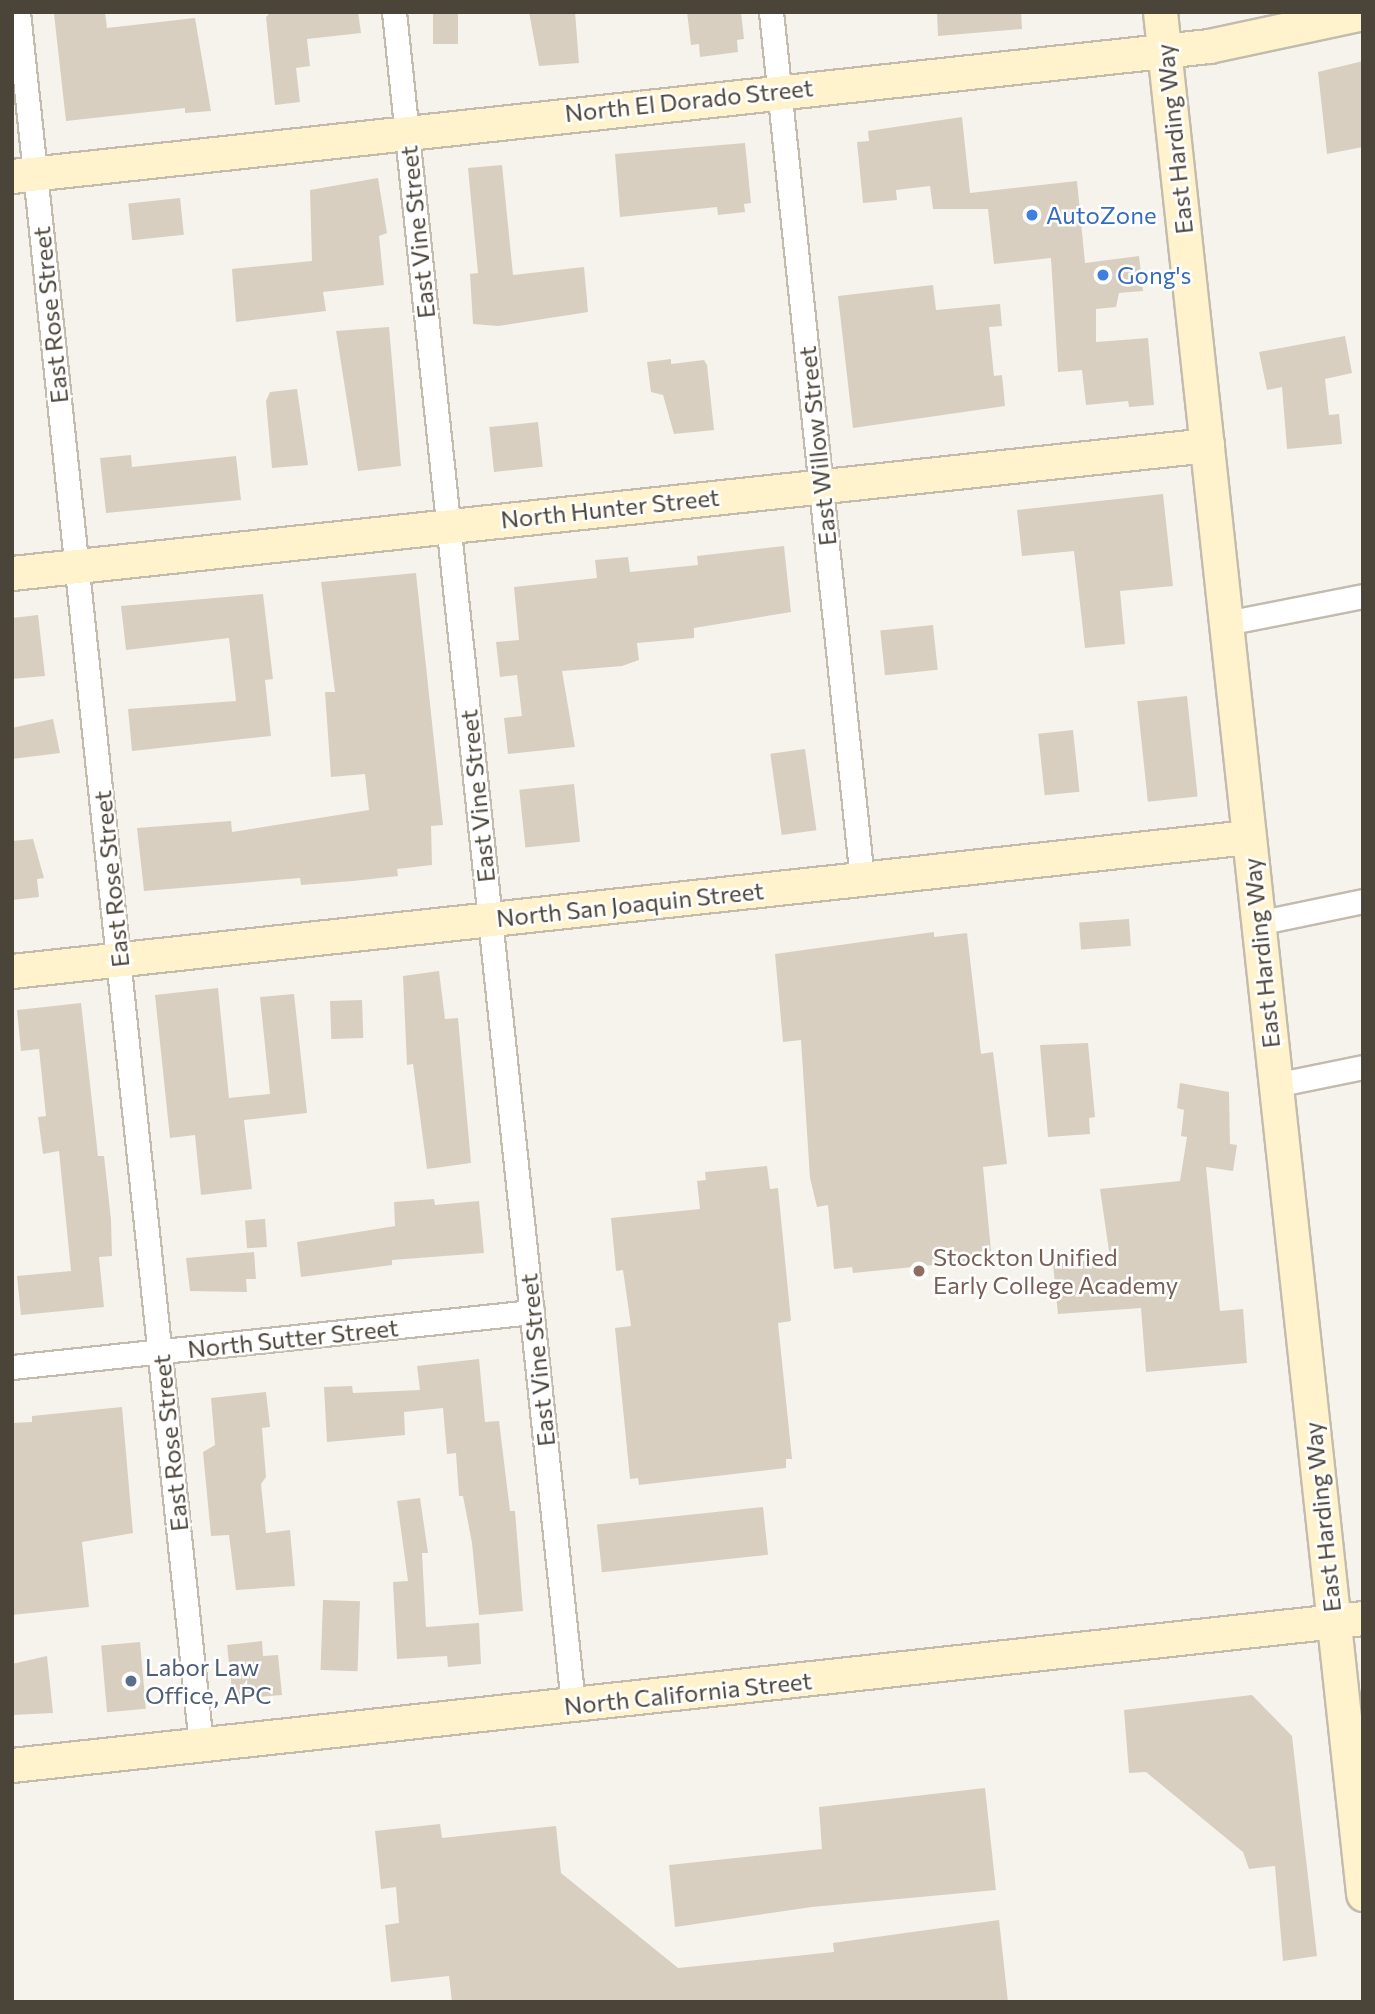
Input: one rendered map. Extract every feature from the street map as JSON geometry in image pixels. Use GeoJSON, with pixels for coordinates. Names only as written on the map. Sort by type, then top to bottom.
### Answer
{"type":"FeatureCollection","features":[{"type":"Feature","properties":{"kind":"street","name":"East Rose Street"},"geometry":{"type":"LineString","coordinates":[[18,12],[23,174],[76,566],[201,1745]]}},
{"type":"Feature","properties":{"kind":"street","name":"East Vine Street"},"geometry":{"type":"LineString","coordinates":[[394,12],[573,1705]]}},
{"type":"Feature","properties":{"kind":"street","name":"East Willow Street"},"geometry":{"type":"LineString","coordinates":[[771,12],[862,879]]}},
{"type":"Feature","properties":{"kind":"street","name":"East Harding Way"},"geometry":{"type":"LineString","coordinates":[[1160,12],[1275,1085],[1348,1620],[1363,1894]]}},
{"type":"Feature","properties":{"kind":"street","name":"North El Dorado Street"},"geometry":{"type":"LineString","coordinates":[[23,174],[780,89],[1164,52],[1363,13]]}},
{"type":"Feature","properties":{"kind":"street","name":"North Hunter Street"},"geometry":{"type":"LineString","coordinates":[[12,573],[1207,445]]}},
{"type":"Feature","properties":{"kind":"street"},"geometry":{"type":"LineString","coordinates":[[1226,623],[1363,596]]}},
{"type":"Feature","properties":{"kind":"street","name":"North San Joaquin Street"},"geometry":{"type":"LineString","coordinates":[[12,971],[1248,837]]}},
{"type":"Feature","properties":{"kind":"street"},"geometry":{"type":"LineString","coordinates":[[1258,923],[1363,901]]}},
{"type":"Feature","properties":{"kind":"street"},"geometry":{"type":"LineString","coordinates":[[1275,1085],[1363,1067]]}},
{"type":"Feature","properties":{"kind":"street","name":"North Sutter Street"},"geometry":{"type":"LineString","coordinates":[[12,1367],[532,1312]]}},
{"type":"Feature","properties":{"kind":"street","name":"North California Street"},"geometry":{"type":"LineString","coordinates":[[12,1765],[1348,1620]]}},
{"type":"Feature","properties":{"kind":"building"},"geometry":{"type":"Polygon","coordinates":[[[105,12],[107,28],[195,18],[211,111],[185,113],[185,108],[66,121],[54,14],[105,12]]]}},
{"type":"Feature","properties":{"kind":"building"},"geometry":{"type":"Polygon","coordinates":[[[271,12],[358,12],[361,33],[307,39],[310,66],[296,68],[300,102],[275,105],[266,17],[271,12]]]}},
{"type":"Feature","properties":{"kind":"building"},"geometry":{"type":"Polygon","coordinates":[[[433,12],[458,12],[458,44],[433,44],[433,12]]]}},
{"type":"Feature","properties":{"kind":"building"},"geometry":{"type":"Polygon","coordinates":[[[529,12],[575,12],[579,63],[539,66],[529,12]]]}},
{"type":"Feature","properties":{"kind":"building"},"geometry":{"type":"Polygon","coordinates":[[[687,12],[741,12],[744,39],[737,40],[738,52],[700,57],[699,44],[691,45],[687,12]]]}},
{"type":"Feature","properties":{"kind":"building"},"geometry":{"type":"Polygon","coordinates":[[[937,12],[1021,12],[1022,29],[938,36],[937,12]]]}},
{"type":"Feature","properties":{"kind":"building"},"geometry":{"type":"Polygon","coordinates":[[[1363,61],[1363,147],[1327,154],[1318,72],[1363,61]]]}},
{"type":"Feature","properties":{"kind":"building"},"geometry":{"type":"Polygon","coordinates":[[[962,117],[970,193],[1077,181],[1085,263],[1139,256],[1143,291],[1119,293],[1116,307],[1096,309],[1096,342],[1148,338],[1154,405],[1129,407],[1128,401],[1086,405],[1082,370],[1058,372],[1051,258],[994,264],[988,209],[933,209],[930,186],[896,190],[897,200],[863,203],[857,142],[869,141],[868,131],[962,117]]]}},
{"type":"Feature","properties":{"kind":"building"},"geometry":{"type":"Polygon","coordinates":[[[745,143],[751,203],[744,204],[745,212],[718,215],[717,207],[620,217],[615,154],[745,143]]]}},
{"type":"Feature","properties":{"kind":"building"},"geometry":{"type":"Polygon","coordinates":[[[502,165],[513,275],[584,267],[588,312],[498,326],[473,324],[470,274],[478,273],[468,168],[502,165]]]}},
{"type":"Feature","properties":{"kind":"building"},"geometry":{"type":"Polygon","coordinates":[[[378,178],[387,233],[379,236],[384,285],[323,292],[326,311],[236,322],[232,269],[312,261],[310,190],[378,178]]]}},
{"type":"Feature","properties":{"kind":"building"},"geometry":{"type":"Polygon","coordinates":[[[180,198],[184,235],[132,240],[128,203],[180,198]]]}},
{"type":"Feature","properties":{"kind":"building"},"geometry":{"type":"Polygon","coordinates":[[[933,285],[936,310],[1000,304],[1002,326],[989,327],[994,376],[1002,375],[1005,406],[853,428],[838,296],[933,285]]]}},
{"type":"Feature","properties":{"kind":"building"},"geometry":{"type":"Polygon","coordinates":[[[389,327],[401,466],[358,471],[336,331],[389,327]]]}},
{"type":"Feature","properties":{"kind":"building"},"geometry":{"type":"Polygon","coordinates":[[[1345,336],[1352,373],[1325,379],[1329,415],[1339,414],[1342,444],[1287,449],[1282,387],[1267,390],[1259,352],[1345,336]]]}},
{"type":"Feature","properties":{"kind":"building"},"geometry":{"type":"Polygon","coordinates":[[[671,359],[671,364],[704,360],[707,365],[714,430],[674,434],[663,395],[651,392],[647,362],[671,359]]]}},
{"type":"Feature","properties":{"kind":"building"},"geometry":{"type":"Polygon","coordinates":[[[297,389],[308,465],[272,468],[266,401],[270,392],[297,389]]]}},
{"type":"Feature","properties":{"kind":"building"},"geometry":{"type":"Polygon","coordinates":[[[538,422],[543,467],[494,472],[489,427],[538,422]]]}},
{"type":"Feature","properties":{"kind":"building"},"geometry":{"type":"Polygon","coordinates":[[[131,455],[132,467],[236,456],[241,500],[106,513],[100,458],[131,455]]]}},
{"type":"Feature","properties":{"kind":"building"},"geometry":{"type":"Polygon","coordinates":[[[1163,494],[1173,586],[1120,591],[1125,644],[1085,648],[1074,551],[1022,556],[1017,510],[1163,494]]]}},
{"type":"Feature","properties":{"kind":"building"},"geometry":{"type":"Polygon","coordinates":[[[784,546],[791,612],[694,628],[694,638],[637,643],[639,660],[622,666],[562,671],[575,747],[508,754],[504,718],[522,716],[517,675],[500,677],[496,642],[519,640],[514,587],[597,578],[595,560],[628,557],[630,572],[698,565],[697,556],[784,546]]]}},
{"type":"Feature","properties":{"kind":"building"},"geometry":{"type":"Polygon","coordinates":[[[416,573],[443,825],[431,826],[432,865],[397,869],[398,876],[353,881],[301,885],[300,878],[144,891],[137,828],[231,821],[232,832],[369,810],[365,774],[331,777],[325,692],[335,692],[321,582],[416,573]]]}},
{"type":"Feature","properties":{"kind":"building"},"geometry":{"type":"Polygon","coordinates":[[[263,594],[273,679],[265,680],[271,736],[132,751],[128,709],[236,701],[229,638],[126,650],[121,606],[263,594]]]}},
{"type":"Feature","properties":{"kind":"building"},"geometry":{"type":"Polygon","coordinates":[[[38,615],[45,676],[12,679],[12,618],[38,615]]]}},
{"type":"Feature","properties":{"kind":"building"},"geometry":{"type":"Polygon","coordinates":[[[933,625],[938,670],[885,675],[880,631],[933,625]]]}},
{"type":"Feature","properties":{"kind":"building"},"geometry":{"type":"Polygon","coordinates":[[[1187,696],[1198,796],[1148,802],[1137,701],[1187,696]]]}},
{"type":"Feature","properties":{"kind":"building"},"geometry":{"type":"Polygon","coordinates":[[[53,719],[60,753],[12,759],[12,728],[53,719]]]}},
{"type":"Feature","properties":{"kind":"building"},"geometry":{"type":"Polygon","coordinates":[[[1073,730],[1079,792],[1045,795],[1038,734],[1073,730]]]}},
{"type":"Feature","properties":{"kind":"building"},"geometry":{"type":"Polygon","coordinates":[[[805,749],[816,830],[782,835],[770,754],[805,749]]]}},
{"type":"Feature","properties":{"kind":"building"},"geometry":{"type":"Polygon","coordinates":[[[574,784],[580,842],[525,847],[519,790],[574,784]]]}},
{"type":"Feature","properties":{"kind":"building"},"geometry":{"type":"Polygon","coordinates":[[[33,839],[44,878],[37,879],[39,897],[12,900],[12,841],[33,839]]]}},
{"type":"Feature","properties":{"kind":"building"},"geometry":{"type":"Polygon","coordinates":[[[1129,919],[1131,946],[1081,949],[1079,922],[1129,919]]]}},
{"type":"Feature","properties":{"kind":"building"},"geometry":{"type":"Polygon","coordinates":[[[934,932],[934,937],[967,933],[981,1054],[993,1052],[1007,1164],[983,1167],[991,1251],[972,1252],[973,1261],[853,1273],[852,1267],[834,1269],[828,1205],[817,1207],[810,1178],[801,1040],[783,1042],[775,954],[934,932]]]}},
{"type":"Feature","properties":{"kind":"building"},"geometry":{"type":"Polygon","coordinates":[[[439,971],[445,1019],[458,1018],[471,1163],[427,1169],[413,1064],[407,1065],[403,976],[439,971]]]}},
{"type":"Feature","properties":{"kind":"building"},"geometry":{"type":"Polygon","coordinates":[[[218,988],[229,1098],[270,1094],[260,997],[294,994],[307,1113],[244,1120],[252,1189],[201,1195],[195,1135],[170,1138],[155,995],[218,988]]]}},
{"type":"Feature","properties":{"kind":"building"},"geometry":{"type":"Polygon","coordinates":[[[362,1000],[363,1038],[331,1039],[330,1001],[362,1000]]]}},
{"type":"Feature","properties":{"kind":"building"},"geometry":{"type":"Polygon","coordinates":[[[81,1003],[98,1156],[104,1156],[111,1220],[112,1256],[99,1257],[104,1307],[21,1315],[17,1276],[71,1271],[59,1151],[43,1154],[38,1117],[46,1116],[39,1049],[21,1051],[17,1010],[81,1003]]]}},
{"type":"Feature","properties":{"kind":"building"},"geometry":{"type":"Polygon","coordinates":[[[1088,1043],[1095,1117],[1089,1118],[1090,1134],[1048,1137],[1040,1045],[1088,1043]]]}},
{"type":"Feature","properties":{"kind":"building"},"geometry":{"type":"Polygon","coordinates":[[[1180,1083],[1229,1092],[1230,1144],[1237,1145],[1233,1171],[1206,1167],[1220,1311],[1243,1309],[1247,1363],[1146,1372],[1141,1308],[1058,1314],[1053,1264],[1110,1258],[1100,1189],[1180,1181],[1187,1137],[1181,1136],[1184,1110],[1177,1108],[1180,1083]]]}},
{"type":"Feature","properties":{"kind":"building"},"geometry":{"type":"Polygon","coordinates":[[[767,1166],[770,1189],[778,1188],[791,1321],[778,1323],[792,1459],[786,1459],[786,1468],[639,1485],[638,1478],[630,1479],[615,1328],[631,1326],[623,1270],[616,1271],[611,1218],[700,1209],[697,1181],[706,1180],[705,1172],[767,1166]]]}},
{"type":"Feature","properties":{"kind":"building"},"geometry":{"type":"Polygon","coordinates":[[[434,1199],[435,1205],[479,1201],[484,1253],[392,1260],[392,1265],[301,1277],[297,1242],[395,1226],[394,1202],[434,1199]]]}},
{"type":"Feature","properties":{"kind":"building"},"geometry":{"type":"Polygon","coordinates":[[[265,1219],[267,1247],[247,1248],[245,1220],[265,1219]]]}},
{"type":"Feature","properties":{"kind":"building"},"geometry":{"type":"Polygon","coordinates":[[[254,1252],[256,1279],[246,1279],[247,1292],[190,1291],[186,1258],[254,1252]]]}},
{"type":"Feature","properties":{"kind":"building"},"geometry":{"type":"Polygon","coordinates":[[[479,1359],[485,1422],[499,1421],[510,1511],[515,1511],[523,1611],[479,1615],[472,1543],[463,1496],[459,1496],[456,1453],[447,1454],[443,1408],[404,1412],[405,1435],[327,1442],[324,1387],[352,1386],[353,1393],[420,1390],[417,1366],[479,1359]]]}},
{"type":"Feature","properties":{"kind":"building"},"geometry":{"type":"Polygon","coordinates":[[[266,1392],[270,1427],[262,1428],[266,1477],[261,1484],[266,1533],[290,1530],[295,1586],[236,1590],[229,1535],[211,1536],[203,1452],[215,1445],[211,1398],[266,1392]]]}},
{"type":"Feature","properties":{"kind":"building"},"geometry":{"type":"Polygon","coordinates":[[[122,1407],[133,1533],[82,1542],[89,1607],[12,1615],[12,1423],[32,1422],[32,1416],[122,1407]]]}},
{"type":"Feature","properties":{"kind":"building"},"geometry":{"type":"Polygon","coordinates":[[[420,1498],[428,1553],[422,1553],[426,1627],[479,1623],[481,1664],[448,1667],[447,1656],[397,1659],[393,1582],[408,1581],[397,1501],[420,1498]]]}},
{"type":"Feature","properties":{"kind":"building"},"geometry":{"type":"Polygon","coordinates":[[[763,1507],[768,1555],[602,1572],[597,1524],[763,1507]]]}},
{"type":"Feature","properties":{"kind":"building"},"geometry":{"type":"Polygon","coordinates":[[[323,1600],[360,1601],[358,1671],[321,1670],[323,1600]]]}},
{"type":"Feature","properties":{"kind":"building"},"geometry":{"type":"Polygon","coordinates":[[[262,1641],[263,1656],[278,1655],[282,1695],[233,1699],[227,1645],[262,1641]]]}},
{"type":"Feature","properties":{"kind":"building"},"geometry":{"type":"Polygon","coordinates":[[[140,1642],[146,1709],[107,1712],[101,1645],[140,1642]]]}},
{"type":"Feature","properties":{"kind":"building"},"geometry":{"type":"Polygon","coordinates":[[[47,1656],[53,1713],[12,1715],[12,1664],[47,1656]]]}},
{"type":"Feature","properties":{"kind":"building"},"geometry":{"type":"Polygon","coordinates":[[[1252,1695],[1292,1736],[1317,1956],[1283,1961],[1275,1866],[1249,1869],[1243,1852],[1146,1772],[1129,1773],[1124,1710],[1252,1695]]]}},
{"type":"Feature","properties":{"kind":"building"},"geometry":{"type":"Polygon","coordinates":[[[985,1788],[996,1890],[812,1907],[675,1927],[669,1865],[822,1849],[819,1807],[985,1788]]]}},
{"type":"Feature","properties":{"kind":"building"},"geometry":{"type":"Polygon","coordinates":[[[440,1824],[442,1838],[556,1826],[561,1873],[678,1968],[834,1952],[833,1943],[999,1920],[1008,2002],[452,2002],[449,1976],[391,1982],[385,1925],[399,1923],[396,1887],[381,1889],[375,1831],[440,1824]]]}},
{"type":"Feature","properties":{"kind":"place","name":"AutoZone"},"geometry":{"type":"Point","coordinates":[1032,215]}},
{"type":"Feature","properties":{"kind":"place","name":"Gong's"},"geometry":{"type":"Point","coordinates":[1103,275]}},
{"type":"Feature","properties":{"kind":"place","name":"Stockton Unified Early College Academy"},"geometry":{"type":"Point","coordinates":[919,1271]}},
{"type":"Feature","properties":{"kind":"place","name":"Labor Law Office, APC"},"geometry":{"type":"Point","coordinates":[131,1681]}}]}
